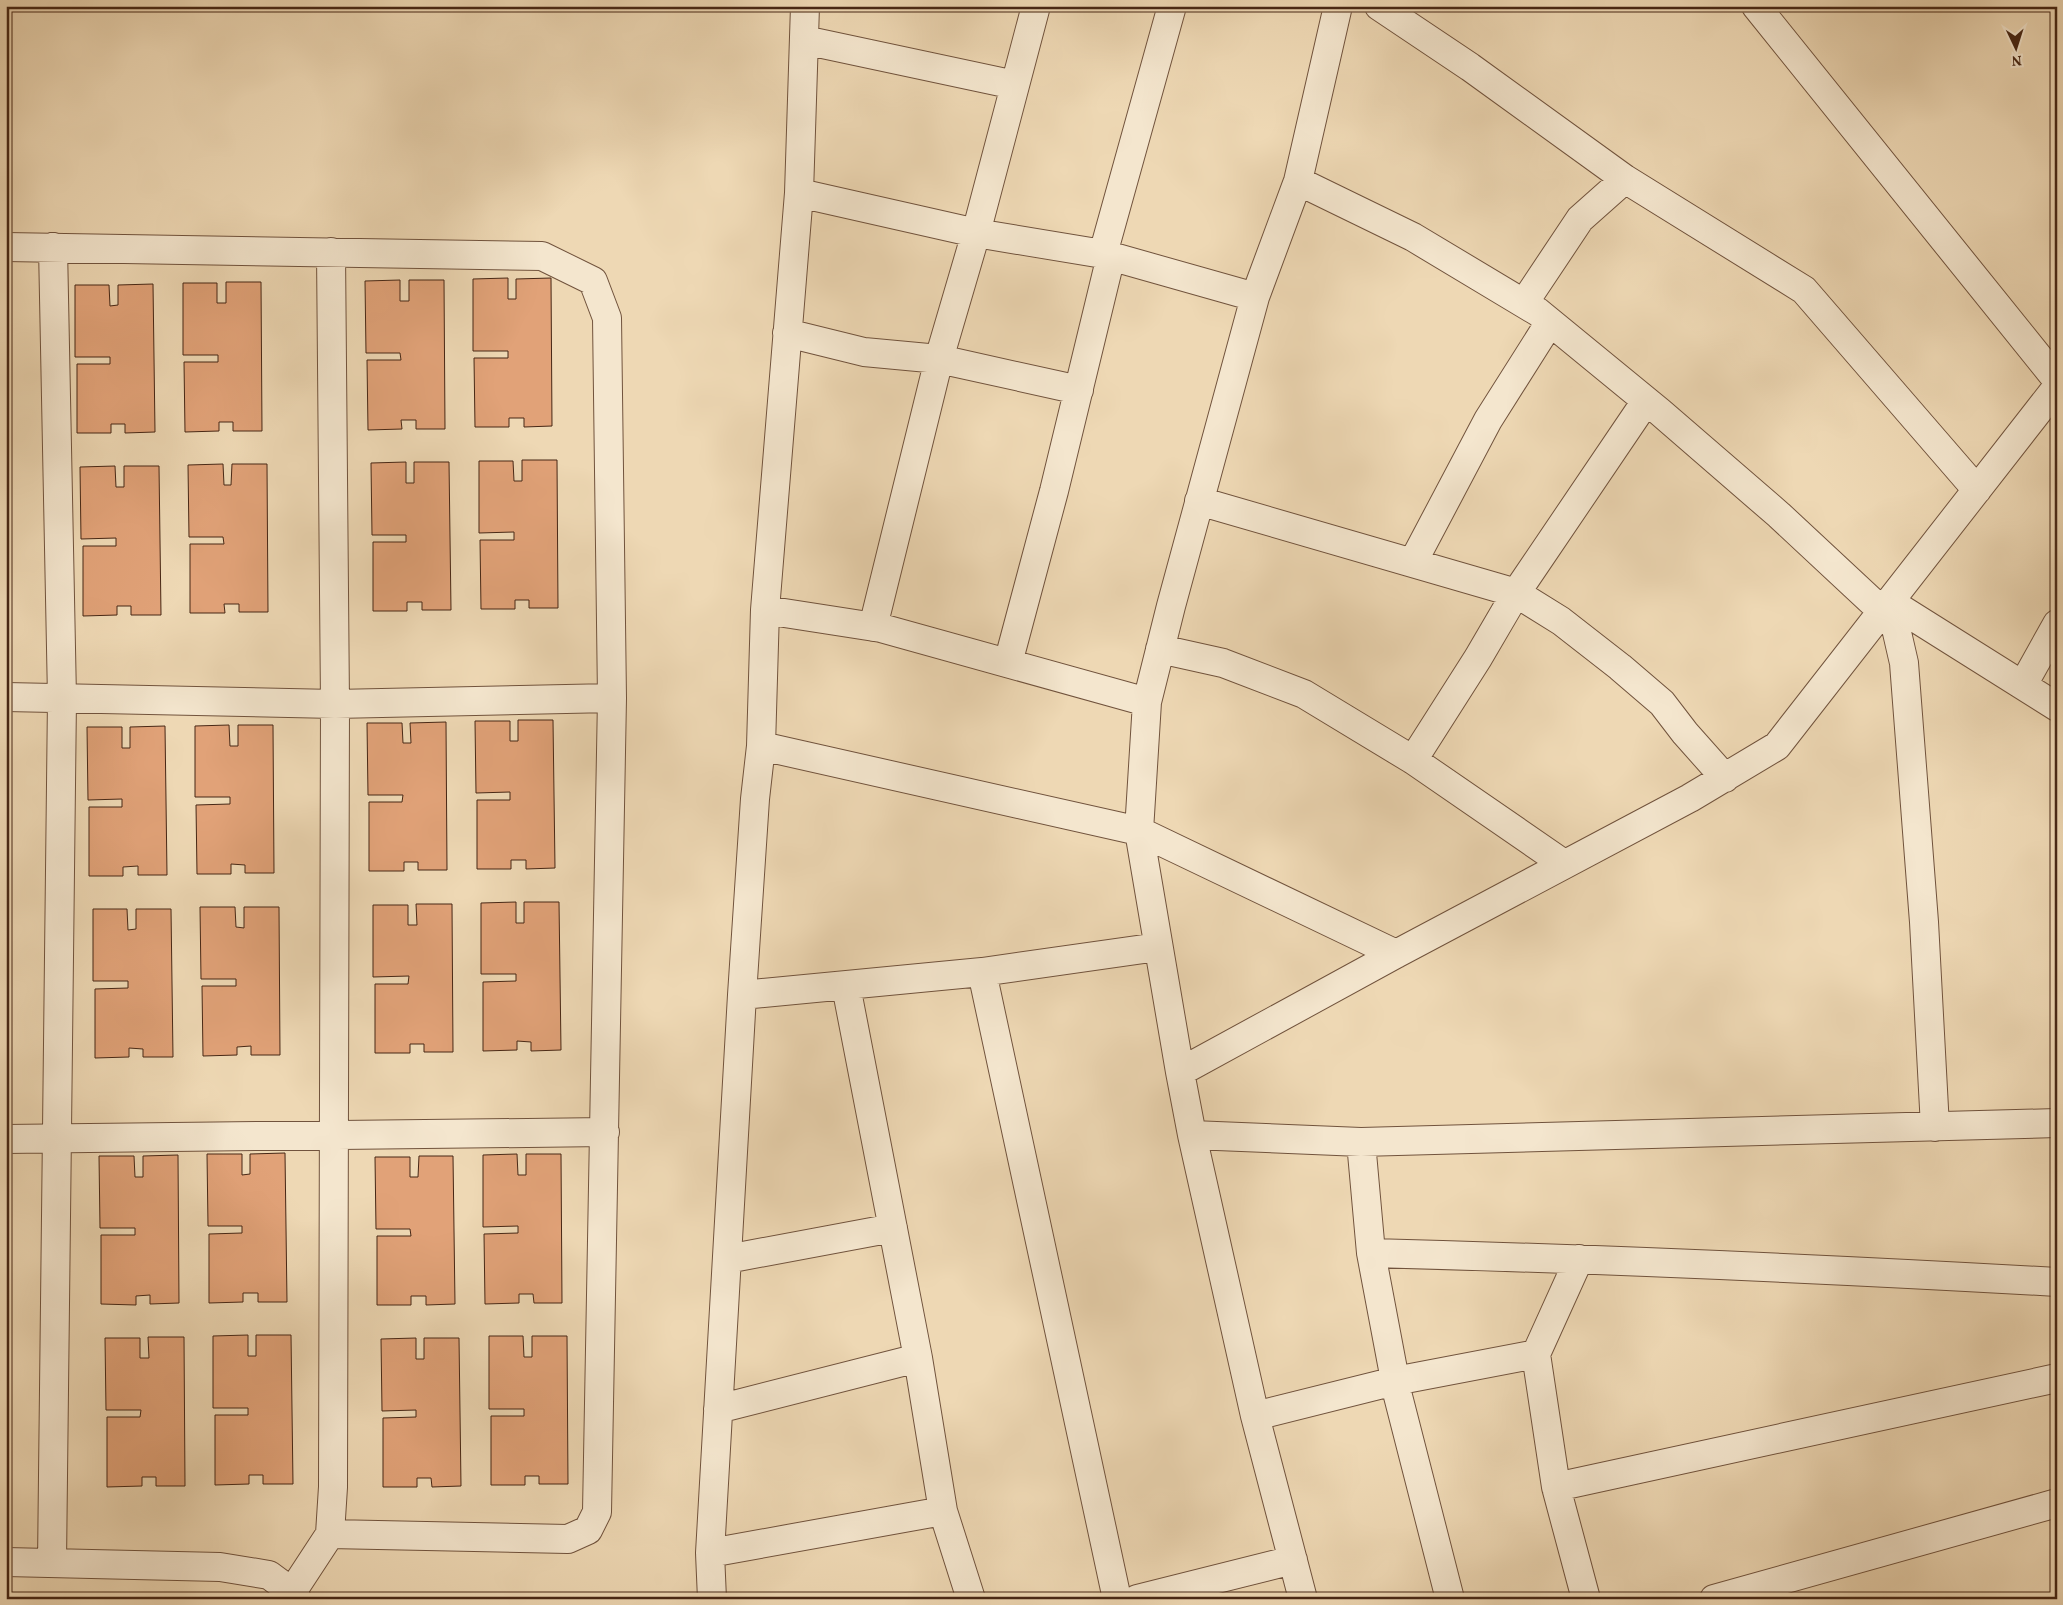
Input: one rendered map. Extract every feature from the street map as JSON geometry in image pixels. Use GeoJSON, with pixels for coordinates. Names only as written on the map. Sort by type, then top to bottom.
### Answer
{"type":"FeatureCollection","features":[{"type":"Feature","properties":{"kind":"street"},"geometry":{"type":"LineString","coordinates":[[712,1599],[710,1553],[742,995],[755,799],[761,746],[765,610],[799,193],[806,6]]}},
{"type":"Feature","properties":{"kind":"street"},"geometry":{"type":"LineString","coordinates":[[873,627],[939,359],[976,233],[1036,6]]}},
{"type":"Feature","properties":{"kind":"street"},"geometry":{"type":"LineString","coordinates":[[1008,663],[1054,491],[1079,390],[1107,255],[1172,6]]}},
{"type":"Feature","properties":{"kind":"street"},"geometry":{"type":"LineString","coordinates":[[1303,1599],[1255,1416],[1192,1135],[1139,831],[1147,702],[1199,501],[1255,297],[1298,181],[1338,6]]}},
{"type":"Feature","properties":{"kind":"street"},"geometry":{"type":"LineString","coordinates":[[1379,6],[1470,67],[1625,179],[1804,290],[1977,490]]}},
{"type":"Feature","properties":{"kind":"street"},"geometry":{"type":"LineString","coordinates":[[1756,6],[2057,380]]}},
{"type":"Feature","properties":{"kind":"street"},"geometry":{"type":"LineString","coordinates":[[804,40],[1015,85]]}},
{"type":"Feature","properties":{"kind":"street"},"geometry":{"type":"LineString","coordinates":[[1524,303],[1580,219],[1625,179]]}},
{"type":"Feature","properties":{"kind":"street"},"geometry":{"type":"LineString","coordinates":[[1298,181],[1413,237],[1524,303],[1646,401],[1886,606],[2024,685],[2057,707]]}},
{"type":"Feature","properties":{"kind":"street"},"geometry":{"type":"LineString","coordinates":[[799,193],[976,233],[1107,255],[1255,297]]}},
{"type":"Feature","properties":{"kind":"street"},"geometry":{"type":"LineString","coordinates":[[6,247],[542,256],[594,281],[607,318],[612,698],[597,1512],[588,1530],[568,1539],[330,1534]]}},
{"type":"Feature","properties":{"kind":"street"},"geometry":{"type":"LineString","coordinates":[[52,1563],[62,698],[53,247]]}},
{"type":"Feature","properties":{"kind":"street"},"geometry":{"type":"LineString","coordinates":[[6,1562],[220,1567],[269,1575],[294,1595],[330,1534],[333,1487],[335,704],[331,252]]}},
{"type":"Feature","properties":{"kind":"street"},"geometry":{"type":"LineString","coordinates":[[1413,562],[1488,420],[1550,322]]}},
{"type":"Feature","properties":{"kind":"street"},"geometry":{"type":"LineString","coordinates":[[788,333],[864,352],[939,359],[1079,390]]}},
{"type":"Feature","properties":{"kind":"street"},"geometry":{"type":"LineString","coordinates":[[1180,1072],[1396,954],[1690,798],[1777,746],[2057,387]]}},
{"type":"Feature","properties":{"kind":"street"},"geometry":{"type":"LineString","coordinates":[[1413,760],[1478,658],[1516,593],[1646,401]]}},
{"type":"Feature","properties":{"kind":"street"},"geometry":{"type":"LineString","coordinates":[[1199,501],[1516,593],[1568,627],[1620,666],[1662,703],[1685,733],[1725,778]]}},
{"type":"Feature","properties":{"kind":"street"},"geometry":{"type":"LineString","coordinates":[[1886,606],[1904,663],[1924,922],[1935,1127]]}},
{"type":"Feature","properties":{"kind":"street"},"geometry":{"type":"LineString","coordinates":[[765,610],[873,627],[1147,702]]}},
{"type":"Feature","properties":{"kind":"street"},"geometry":{"type":"LineString","coordinates":[[2024,685],[2057,624]]}},
{"type":"Feature","properties":{"kind":"street"},"geometry":{"type":"LineString","coordinates":[[1160,649],[1223,663],[1304,694],[1413,760],[1564,864]]}},
{"type":"Feature","properties":{"kind":"street"},"geometry":{"type":"LineString","coordinates":[[6,697],[335,704],[612,698]]}},
{"type":"Feature","properties":{"kind":"street"},"geometry":{"type":"LineString","coordinates":[[761,746],[1139,831],[1396,954]]}},
{"type":"Feature","properties":{"kind":"street"},"geometry":{"type":"LineString","coordinates":[[742,995],[982,972],[1158,947]]}},
{"type":"Feature","properties":{"kind":"street"},"geometry":{"type":"LineString","coordinates":[[982,972],[1117,1599]]}},
{"type":"Feature","properties":{"kind":"street"},"geometry":{"type":"LineString","coordinates":[[846,986],[918,1358],[943,1511],[971,1599]]}},
{"type":"Feature","properties":{"kind":"street"},"geometry":{"type":"LineString","coordinates":[[1192,1135],[1361,1142],[2057,1123]]}},
{"type":"Feature","properties":{"kind":"street"},"geometry":{"type":"LineString","coordinates":[[6,1139],[605,1132]]}},
{"type":"Feature","properties":{"kind":"street"},"geometry":{"type":"LineString","coordinates":[[1361,1142],[1372,1253],[1395,1381],[1450,1599]]}},
{"type":"Feature","properties":{"kind":"street"},"geometry":{"type":"LineString","coordinates":[[727,1260],[893,1228]]}},
{"type":"Feature","properties":{"kind":"street"},"geometry":{"type":"LineString","coordinates":[[1372,1253],[1837,1269],[2057,1282]]}},
{"type":"Feature","properties":{"kind":"street"},"geometry":{"type":"LineString","coordinates":[[1579,1259],[1536,1354],[1556,1487],[1586,1599]]}},
{"type":"Feature","properties":{"kind":"street"},"geometry":{"type":"LineString","coordinates":[[1255,1416],[1395,1381],[1536,1354]]}},
{"type":"Feature","properties":{"kind":"street"},"geometry":{"type":"LineString","coordinates":[[718,1409],[918,1358]]}},
{"type":"Feature","properties":{"kind":"street"},"geometry":{"type":"LineString","coordinates":[[1556,1487],[2057,1378]]}},
{"type":"Feature","properties":{"kind":"street"},"geometry":{"type":"LineString","coordinates":[[1714,1599],[2057,1503]]}},
{"type":"Feature","properties":{"kind":"street"},"geometry":{"type":"LineString","coordinates":[[710,1553],[943,1511]]}},
{"type":"Feature","properties":{"kind":"street"},"geometry":{"type":"LineString","coordinates":[[1137,1599],[1293,1560]]}},
{"type":"Feature","properties":{"kind":"building"},"geometry":{"type":"Polygon","coordinates":[[[508,278],[508,299],[516,299],[516,279],[551,278],[552,426],[524,427],[524,418],[509,418],[509,427],[475,427],[474,358],[508,358],[508,351],[473,351],[473,279],[508,278]]]}},
{"type":"Feature","properties":{"kind":"building"},"geometry":{"type":"Polygon","coordinates":[[[400,280],[400,301],[409,301],[409,280],[444,280],[445,429],[416,429],[416,420],[401,420],[402,429],[368,430],[367,360],[401,360],[400,353],[366,353],[365,281],[400,280]]]}},
{"type":"Feature","properties":{"kind":"building"},"geometry":{"type":"Polygon","coordinates":[[[226,282],[261,282],[262,431],[233,431],[233,422],[219,422],[219,431],[185,432],[184,362],[218,362],[218,355],[183,355],[183,283],[217,283],[217,303],[226,303],[226,282]]]}},
{"type":"Feature","properties":{"kind":"building"},"geometry":{"type":"Polygon","coordinates":[[[153,284],[155,432],[125,433],[125,424],[111,424],[111,433],[77,433],[77,364],[110,364],[110,357],[75,357],[75,285],[109,285],[110,306],[118,305],[118,285],[153,284]]]}},
{"type":"Feature","properties":{"kind":"building"},"geometry":{"type":"Polygon","coordinates":[[[522,460],[557,460],[558,608],[529,608],[529,600],[515,600],[515,609],[481,609],[480,540],[514,540],[514,532],[479,533],[479,461],[513,461],[514,481],[522,481],[522,460]]]}},
{"type":"Feature","properties":{"kind":"building"},"geometry":{"type":"Polygon","coordinates":[[[406,462],[406,483],[414,483],[414,462],[449,462],[451,610],[422,610],[422,602],[407,602],[407,611],[373,611],[373,542],[406,542],[406,535],[372,535],[371,463],[406,462]]]}},
{"type":"Feature","properties":{"kind":"building"},"geometry":{"type":"Polygon","coordinates":[[[223,464],[224,485],[231,485],[232,464],[267,464],[268,612],[239,612],[239,604],[224,604],[225,613],[190,613],[190,544],[224,544],[223,537],[189,537],[188,465],[223,464]]]}},
{"type":"Feature","properties":{"kind":"building"},"geometry":{"type":"Polygon","coordinates":[[[115,466],[116,487],[124,487],[124,466],[159,466],[161,615],[131,615],[131,606],[117,606],[117,615],[83,616],[83,546],[116,546],[116,538],[81,539],[80,467],[115,466]]]}},
{"type":"Feature","properties":{"kind":"building"},"geometry":{"type":"Polygon","coordinates":[[[518,720],[553,720],[555,868],[526,869],[526,860],[511,860],[511,869],[477,869],[477,800],[510,800],[510,792],[476,793],[475,721],[510,721],[510,741],[518,741],[518,720]]]}},
{"type":"Feature","properties":{"kind":"building"},"geometry":{"type":"Polygon","coordinates":[[[446,722],[447,870],[418,870],[418,862],[404,862],[404,871],[369,871],[369,802],[402,802],[403,795],[368,795],[367,723],[402,723],[403,743],[411,743],[410,723],[446,722]]]}},
{"type":"Feature","properties":{"kind":"building"},"geometry":{"type":"Polygon","coordinates":[[[229,725],[230,746],[238,746],[238,725],[273,725],[274,873],[245,873],[245,865],[231,864],[231,874],[197,874],[196,805],[230,804],[230,797],[195,797],[195,726],[229,725]]]}},
{"type":"Feature","properties":{"kind":"building"},"geometry":{"type":"Polygon","coordinates":[[[165,726],[167,875],[138,875],[138,866],[123,867],[123,876],[89,876],[89,807],[122,807],[122,799],[88,800],[87,727],[122,727],[122,748],[130,748],[130,727],[165,726]]]}},
{"type":"Feature","properties":{"kind":"building"},"geometry":{"type":"Polygon","coordinates":[[[516,902],[516,923],[524,923],[524,902],[559,902],[561,1050],[531,1051],[531,1042],[517,1041],[517,1050],[483,1051],[483,982],[516,981],[516,974],[481,974],[481,903],[516,902]]]}},
{"type":"Feature","properties":{"kind":"building"},"geometry":{"type":"Polygon","coordinates":[[[416,904],[452,904],[453,1052],[424,1052],[424,1044],[410,1044],[410,1053],[375,1053],[375,984],[408,984],[409,976],[373,977],[373,905],[408,905],[408,925],[417,925],[416,904]]]}},
{"type":"Feature","properties":{"kind":"building"},"geometry":{"type":"Polygon","coordinates":[[[200,907],[235,907],[236,927],[244,928],[244,907],[279,907],[280,1055],[251,1055],[251,1046],[237,1047],[237,1055],[203,1056],[202,986],[236,986],[236,979],[201,979],[200,907]]]}},
{"type":"Feature","properties":{"kind":"building"},"geometry":{"type":"Polygon","coordinates":[[[93,909],[127,909],[128,930],[136,929],[136,909],[171,909],[173,1057],[143,1057],[143,1049],[129,1048],[129,1057],[95,1058],[95,989],[128,988],[128,981],[93,981],[93,909]]]}},
{"type":"Feature","properties":{"kind":"building"},"geometry":{"type":"Polygon","coordinates":[[[285,1153],[287,1302],[258,1302],[258,1293],[243,1293],[243,1302],[209,1303],[209,1234],[242,1233],[242,1226],[208,1226],[207,1154],[242,1154],[242,1175],[250,1174],[250,1154],[285,1153]]]}},
{"type":"Feature","properties":{"kind":"building"},"geometry":{"type":"Polygon","coordinates":[[[517,1154],[518,1175],[526,1175],[526,1154],[561,1154],[562,1303],[534,1303],[533,1294],[519,1294],[519,1303],[485,1304],[484,1234],[518,1233],[518,1226],[483,1227],[483,1155],[517,1154]]]}},
{"type":"Feature","properties":{"kind":"building"},"geometry":{"type":"Polygon","coordinates":[[[178,1155],[179,1303],[150,1304],[150,1295],[136,1296],[136,1305],[101,1304],[101,1235],[135,1235],[135,1228],[100,1228],[99,1156],[134,1156],[135,1177],[143,1177],[143,1156],[178,1155]]]}},
{"type":"Feature","properties":{"kind":"building"},"geometry":{"type":"Polygon","coordinates":[[[419,1156],[453,1156],[455,1304],[426,1305],[426,1296],[411,1296],[411,1305],[377,1305],[377,1236],[411,1236],[410,1229],[376,1229],[375,1157],[410,1157],[410,1177],[418,1177],[419,1156]]]}},
{"type":"Feature","properties":{"kind":"building"},"geometry":{"type":"Polygon","coordinates":[[[248,1335],[248,1356],[256,1356],[256,1335],[291,1335],[293,1484],[263,1484],[263,1475],[249,1475],[249,1484],[215,1485],[215,1415],[248,1415],[248,1408],[213,1408],[213,1336],[248,1335]]]}},
{"type":"Feature","properties":{"kind":"building"},"geometry":{"type":"Polygon","coordinates":[[[489,1336],[523,1336],[524,1357],[532,1357],[532,1336],[567,1336],[568,1484],[539,1484],[539,1476],[525,1476],[525,1485],[491,1485],[491,1416],[524,1416],[524,1409],[489,1409],[489,1336]]]}},
{"type":"Feature","properties":{"kind":"building"},"geometry":{"type":"Polygon","coordinates":[[[148,1337],[184,1337],[185,1486],[156,1486],[156,1477],[142,1477],[142,1486],[107,1487],[107,1417],[140,1417],[141,1410],[106,1410],[105,1338],[140,1338],[140,1358],[149,1358],[148,1337]]]}},
{"type":"Feature","properties":{"kind":"building"},"geometry":{"type":"Polygon","coordinates":[[[416,1338],[416,1359],[424,1359],[424,1338],[459,1338],[461,1486],[432,1487],[431,1478],[417,1478],[417,1487],[383,1487],[383,1418],[416,1417],[416,1410],[382,1411],[381,1339],[416,1338]]]}}]}
